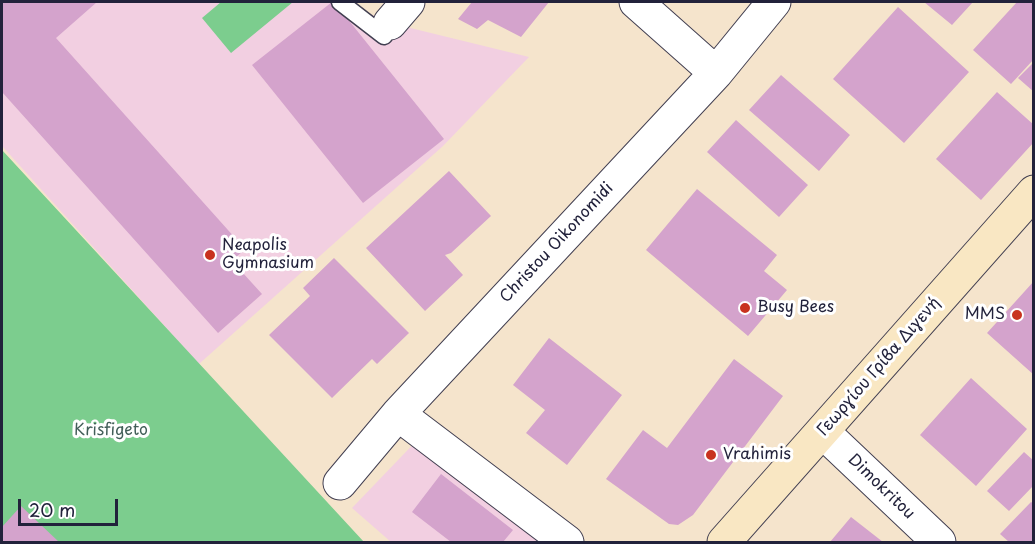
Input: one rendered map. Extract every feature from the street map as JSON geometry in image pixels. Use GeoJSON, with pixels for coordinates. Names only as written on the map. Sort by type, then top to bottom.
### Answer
{"type":"FeatureCollection","features":[{"type":"Feature","properties":{"kind":"main road","name":"Γεωργίου Γρίβα Διγενή"},"geometry":{"type":"LineString","coordinates":[[724,543],[1034,192]]}},
{"type":"Feature","properties":{"kind":"street"},"geometry":{"type":"LineString","coordinates":[[636,2],[716,73]]}},
{"type":"Feature","properties":{"kind":"street","name":"Christou Oikonomidi"},"geometry":{"type":"LineString","coordinates":[[340,483],[398,414],[716,73],[774,2]]}},
{"type":"Feature","properties":{"kind":"street"},"geometry":{"type":"LineString","coordinates":[[398,414],[567,543]]}},
{"type":"Feature","properties":{"kind":"street","name":"Dimokritou"},"geometry":{"type":"LineString","coordinates":[[823,432],[939,543]]}},
{"type":"Feature","properties":{"kind":"lane"},"geometry":{"type":"LineString","coordinates":[[340,2],[384,36],[399,12]]}},
{"type":"Feature","properties":{"kind":"shaded area","name":"Neapolis Gymnasium"},"geometry":{"type":"Polygon","coordinates":[[[2,2],[353,2],[368,13],[390,23],[529,57],[443,146],[199,364],[2,146],[2,2]]]}},
{"type":"Feature","properties":{"kind":"shaded area"},"geometry":{"type":"Polygon","coordinates":[[[424,433],[563,542],[391,542],[352,508],[424,433]]]}},
{"type":"Feature","properties":{"kind":"green space"},"geometry":{"type":"Polygon","coordinates":[[[221,2],[293,2],[231,53],[202,18],[221,2]]]}},
{"type":"Feature","properties":{"kind":"green space","name":"Krisfigeto"},"geometry":{"type":"Polygon","coordinates":[[[2,150],[364,542],[2,542],[2,150]]]}},
{"type":"Feature","properties":{"kind":"building"},"geometry":{"type":"Polygon","coordinates":[[[2,2],[97,2],[56,38],[245,249],[232,261],[262,294],[218,333],[2,92],[2,2]]]}},
{"type":"Feature","properties":{"kind":"building"},"geometry":{"type":"Polygon","coordinates":[[[332,2],[444,139],[363,203],[252,65],[332,2]]]}},
{"type":"Feature","properties":{"kind":"building"},"geometry":{"type":"Polygon","coordinates":[[[472,2],[549,2],[521,37],[488,20],[477,29],[458,19],[472,2]]]}},
{"type":"Feature","properties":{"kind":"building"},"geometry":{"type":"Polygon","coordinates":[[[924,2],[973,2],[952,25],[924,2]]]}},
{"type":"Feature","properties":{"kind":"building"},"geometry":{"type":"Polygon","coordinates":[[[1017,2],[1034,3],[1034,59],[1011,84],[973,50],[1017,2]]]}},
{"type":"Feature","properties":{"kind":"building"},"geometry":{"type":"Polygon","coordinates":[[[898,7],[969,72],[904,143],[833,79],[898,7]]]}},
{"type":"Feature","properties":{"kind":"building"},"geometry":{"type":"Polygon","coordinates":[[[1034,62],[1034,92],[1018,78],[1034,62]]]}},
{"type":"Feature","properties":{"kind":"building"},"geometry":{"type":"Polygon","coordinates":[[[781,75],[850,135],[819,171],[749,110],[781,75]]]}},
{"type":"Feature","properties":{"kind":"building"},"geometry":{"type":"Polygon","coordinates":[[[997,92],[1034,125],[1034,142],[981,200],[936,159],[997,92]]]}},
{"type":"Feature","properties":{"kind":"building"},"geometry":{"type":"Polygon","coordinates":[[[736,120],[808,185],[779,217],[707,152],[736,120]]]}},
{"type":"Feature","properties":{"kind":"building"},"geometry":{"type":"Polygon","coordinates":[[[449,171],[491,216],[451,253],[445,255],[463,275],[425,311],[366,248],[449,171]]]}},
{"type":"Feature","properties":{"kind":"building"},"geometry":{"type":"Polygon","coordinates":[[[697,189],[777,255],[764,271],[787,290],[748,336],[646,250],[697,189]]]}},
{"type":"Feature","properties":{"kind":"building"},"geometry":{"type":"Polygon","coordinates":[[[334,258],[409,333],[377,364],[372,359],[332,398],[269,335],[310,296],[303,288],[334,258]]]}},
{"type":"Feature","properties":{"kind":"building"},"geometry":{"type":"Polygon","coordinates":[[[1034,281],[1034,375],[987,333],[1034,281]]]}},
{"type":"Feature","properties":{"kind":"building"},"geometry":{"type":"Polygon","coordinates":[[[549,338],[622,395],[567,465],[526,433],[545,410],[513,385],[549,338]]]}},
{"type":"Feature","properties":{"kind":"building"},"geometry":{"type":"Polygon","coordinates":[[[734,359],[783,396],[693,515],[678,525],[669,524],[606,479],[643,430],[667,448],[734,359]]]}},
{"type":"Feature","properties":{"kind":"building"},"geometry":{"type":"Polygon","coordinates":[[[971,378],[1027,429],[976,486],[920,435],[971,378]]]}},
{"type":"Feature","properties":{"kind":"building"},"geometry":{"type":"Polygon","coordinates":[[[1024,452],[1034,461],[1034,485],[1009,511],[987,491],[1024,452]]]}},
{"type":"Feature","properties":{"kind":"building"},"geometry":{"type":"Polygon","coordinates":[[[441,474],[513,530],[503,542],[451,542],[412,512],[441,474]]]}},
{"type":"Feature","properties":{"kind":"building"},"geometry":{"type":"Polygon","coordinates":[[[1031,502],[1034,504],[1034,542],[1009,542],[1000,534],[1031,502]]]}},
{"type":"Feature","properties":{"kind":"building"},"geometry":{"type":"Polygon","coordinates":[[[21,506],[59,542],[2,542],[2,527],[21,506]]]}},
{"type":"Feature","properties":{"kind":"building"},"geometry":{"type":"Polygon","coordinates":[[[851,517],[883,542],[830,542],[851,517]]]}},
{"type":"Feature","properties":{"kind":"place","name":"Neapolis Gymnasium"},"geometry":{"type":"Point","coordinates":[210,255]}},
{"type":"Feature","properties":{"kind":"place","name":"Busy Bees"},"geometry":{"type":"Point","coordinates":[745,308]}},
{"type":"Feature","properties":{"kind":"place","name":"MMS"},"geometry":{"type":"Point","coordinates":[1017,315]}},
{"type":"Feature","properties":{"kind":"place","name":"Vrahimis"},"geometry":{"type":"Point","coordinates":[711,455]}}]}
